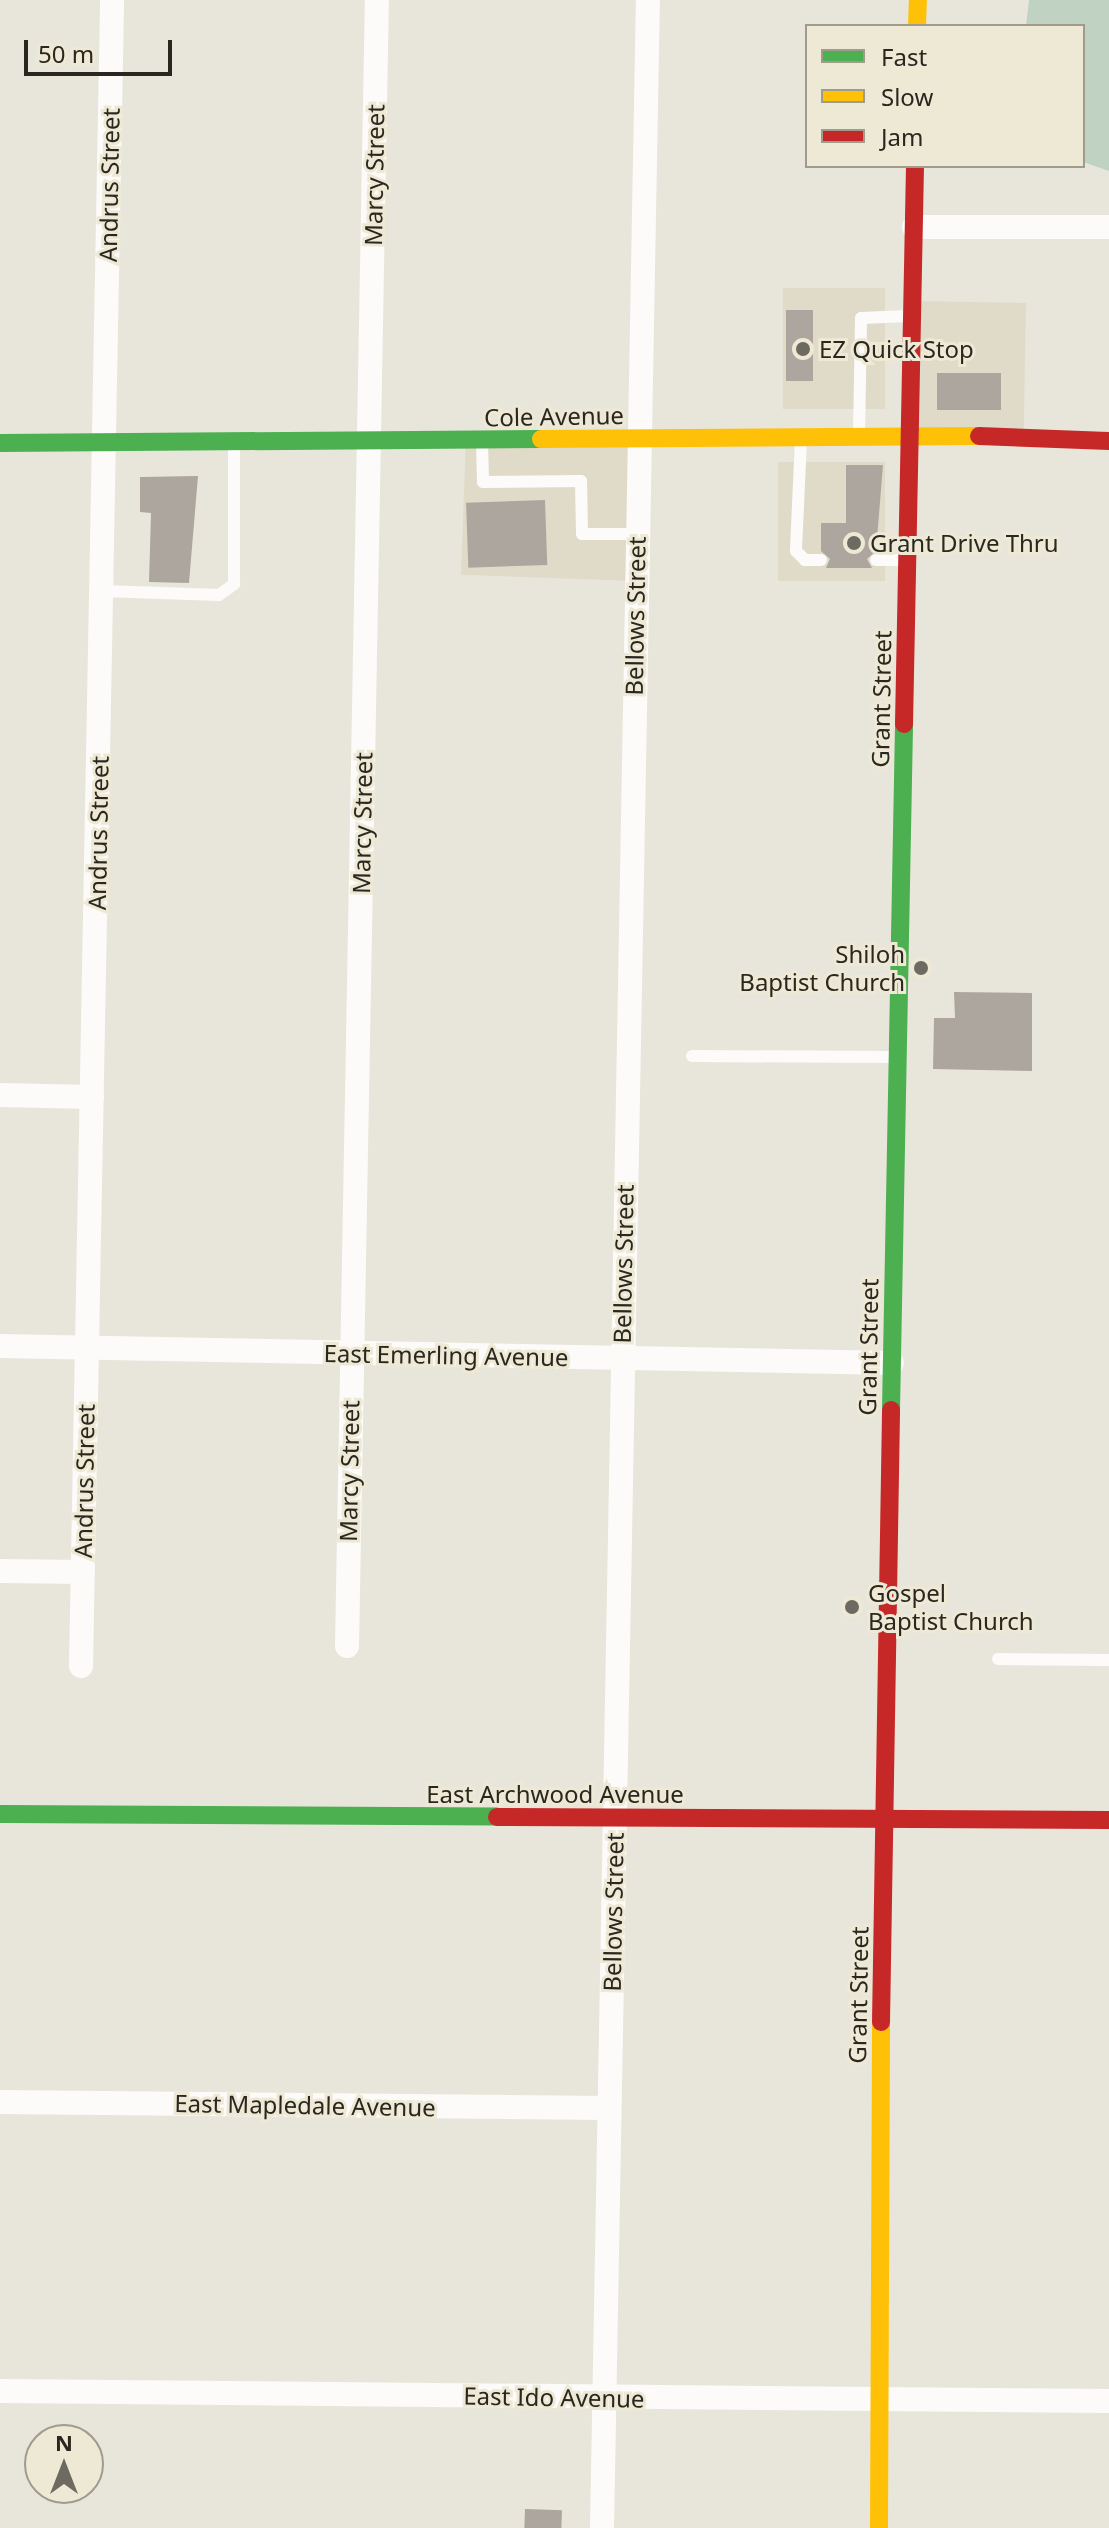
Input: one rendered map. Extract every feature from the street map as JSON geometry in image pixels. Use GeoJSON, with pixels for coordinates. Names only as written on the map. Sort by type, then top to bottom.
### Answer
{"type":"FeatureCollection","features":[{"type":"Feature","properties":{"kind":"street","name":"Andrus Street"},"geometry":{"type":"LineString","coordinates":[[81,1666],[107,442],[112,0]]}},
{"type":"Feature","properties":{"kind":"street","name":"Marcy Street"},"geometry":{"type":"LineString","coordinates":[[347,1646],[377,0]]}},
{"type":"Feature","properties":{"kind":"street","name":"Bellows Street"},"geometry":{"type":"LineString","coordinates":[[602,2528],[648,0]]}},
{"type":"Feature","properties":{"kind":"street"},"geometry":{"type":"LineString","coordinates":[[917,24],[918,0]]}},
{"type":"Feature","properties":{"kind":"street","name":"Grant Street"},"geometry":{"type":"LineString","coordinates":[[879,2528],[876,2400],[884,1817],[915,168]]}},
{"type":"Feature","properties":{"kind":"street"},"geometry":{"type":"LineString","coordinates":[[914,227],[1109,227]]}},
{"type":"Feature","properties":{"kind":"street","name":"Cole Avenue"},"geometry":{"type":"LineString","coordinates":[[0,443],[640,438],[1109,441]]}},
{"type":"Feature","properties":{"kind":"street"},"geometry":{"type":"LineString","coordinates":[[0,1095],[92,1097]]}},
{"type":"Feature","properties":{"kind":"street","name":"East Emerling Avenue"},"geometry":{"type":"LineString","coordinates":[[0,1346],[892,1363]]}},
{"type":"Feature","properties":{"kind":"street"},"geometry":{"type":"LineString","coordinates":[[0,1571],[82,1572]]}},
{"type":"Feature","properties":{"kind":"street","name":"East Archwood Avenue"},"geometry":{"type":"LineString","coordinates":[[0,1814],[1109,1820]]}},
{"type":"Feature","properties":{"kind":"street","name":"East Mapledale Avenue"},"geometry":{"type":"LineString","coordinates":[[0,2102],[609,2108]]}},
{"type":"Feature","properties":{"kind":"street","name":"East Ido Avenue"},"geometry":{"type":"LineString","coordinates":[[0,2391],[1109,2401]]}},
{"type":"Feature","properties":{"kind":"lane"},"geometry":{"type":"LineString","coordinates":[[859,438],[861,318],[913,316]]}},
{"type":"Feature","properties":{"kind":"lane"},"geometry":{"type":"LineString","coordinates":[[801,439],[796,551],[805,560],[821,560]]}},
{"type":"Feature","properties":{"kind":"lane"},"geometry":{"type":"LineString","coordinates":[[482,441],[483,482],[581,481],[582,534],[637,534]]}},
{"type":"Feature","properties":{"kind":"lane"},"geometry":{"type":"LineString","coordinates":[[103,591],[219,595],[234,584],[234,443]]}},
{"type":"Feature","properties":{"kind":"lane"},"geometry":{"type":"LineString","coordinates":[[876,560],[908,560]]}},
{"type":"Feature","properties":{"kind":"lane"},"geometry":{"type":"LineString","coordinates":[[692,1056],[898,1057]]}},
{"type":"Feature","properties":{"kind":"lane"},"geometry":{"type":"LineString","coordinates":[[998,1659],[1109,1660]]}},
{"type":"Feature","properties":{"kind":"shaded area"},"geometry":{"type":"Polygon","coordinates":[[[783,288],[885,288],[885,409],[783,409],[783,288]]]}},
{"type":"Feature","properties":{"kind":"shaded area"},"geometry":{"type":"Polygon","coordinates":[[[913,301],[1026,303],[1024,436],[911,434],[913,301]]]}},
{"type":"Feature","properties":{"kind":"shaded area"},"geometry":{"type":"Polygon","coordinates":[[[466,432],[640,438],[635,581],[461,575],[466,432]]]}},
{"type":"Feature","properties":{"kind":"shaded area"},"geometry":{"type":"Polygon","coordinates":[[[778,462],[885,462],[885,581],[778,581],[778,462]]]}},
{"type":"Feature","properties":{"kind":"green space"},"geometry":{"type":"Polygon","coordinates":[[[1029,0],[1109,0],[1109,171],[1085,163],[1085,24],[1026,24],[1029,0]]]}},
{"type":"Feature","properties":{"kind":"building"},"geometry":{"type":"Polygon","coordinates":[[[786,310],[813,310],[813,381],[786,381],[786,310]]]}},
{"type":"Feature","properties":{"kind":"building"},"geometry":{"type":"Polygon","coordinates":[[[937,373],[1001,373],[1001,410],[937,410],[937,373]]]}},
{"type":"Feature","properties":{"kind":"building"},"geometry":{"type":"Polygon","coordinates":[[[846,465],[883,465],[876,551],[867,559],[872,568],[826,568],[830,559],[821,551],[821,523],[846,523],[846,465]]]}},
{"type":"Feature","properties":{"kind":"building"},"geometry":{"type":"Polygon","coordinates":[[[198,476],[189,583],[149,582],[151,513],[140,512],[140,477],[198,476]]]}},
{"type":"Feature","properties":{"kind":"building"},"geometry":{"type":"Polygon","coordinates":[[[545,500],[547,565],[468,568],[466,503],[545,500]]]}},
{"type":"Feature","properties":{"kind":"building","name":"Shiloh Baptist Church"},"geometry":{"type":"Polygon","coordinates":[[[954,992],[1032,993],[1032,1071],[933,1069],[934,1018],[955,1018],[954,992]]]}},
{"type":"Feature","properties":{"kind":"building"},"geometry":{"type":"Polygon","coordinates":[[[525,2509],[562,2510],[561,2528],[524,2528],[525,2509]]]}},
{"type":"Feature","properties":{"kind":"traffic: fast"},"geometry":{"type":"LineString","coordinates":[[0,443],[541,439]]}},
{"type":"Feature","properties":{"kind":"traffic: fast"},"geometry":{"type":"LineString","coordinates":[[891,1410],[904,724]]}},
{"type":"Feature","properties":{"kind":"traffic: fast"},"geometry":{"type":"LineString","coordinates":[[0,1814],[497,1817]]}},
{"type":"Feature","properties":{"kind":"traffic: slow"},"geometry":{"type":"LineString","coordinates":[[917,24],[918,0]]}},
{"type":"Feature","properties":{"kind":"traffic: slow"},"geometry":{"type":"LineString","coordinates":[[541,439],[979,436]]}},
{"type":"Feature","properties":{"kind":"traffic: slow"},"geometry":{"type":"LineString","coordinates":[[879,2528],[881,2022]]}},
{"type":"Feature","properties":{"kind":"traffic: jam"},"geometry":{"type":"LineString","coordinates":[[904,724],[915,168]]}},
{"type":"Feature","properties":{"kind":"traffic: jam"},"geometry":{"type":"LineString","coordinates":[[979,436],[1109,441]]}},
{"type":"Feature","properties":{"kind":"traffic: jam"},"geometry":{"type":"LineString","coordinates":[[881,2022],[891,1410]]}},
{"type":"Feature","properties":{"kind":"traffic: jam"},"geometry":{"type":"LineString","coordinates":[[497,1817],[1109,1820]]}},
{"type":"Feature","properties":{"kind":"place","name":"EZ Quick Stop"},"geometry":{"type":"Point","coordinates":[803,349]}},
{"type":"Feature","properties":{"kind":"place","name":"Grant Drive Thru"},"geometry":{"type":"Point","coordinates":[854,543]}},
{"type":"Feature","properties":{"kind":"place","name":"Shiloh Baptist Church"},"geometry":{"type":"Point","coordinates":[921,968]}},
{"type":"Feature","properties":{"kind":"place","name":"Gospel Baptist Church"},"geometry":{"type":"Point","coordinates":[852,1607]}}]}
